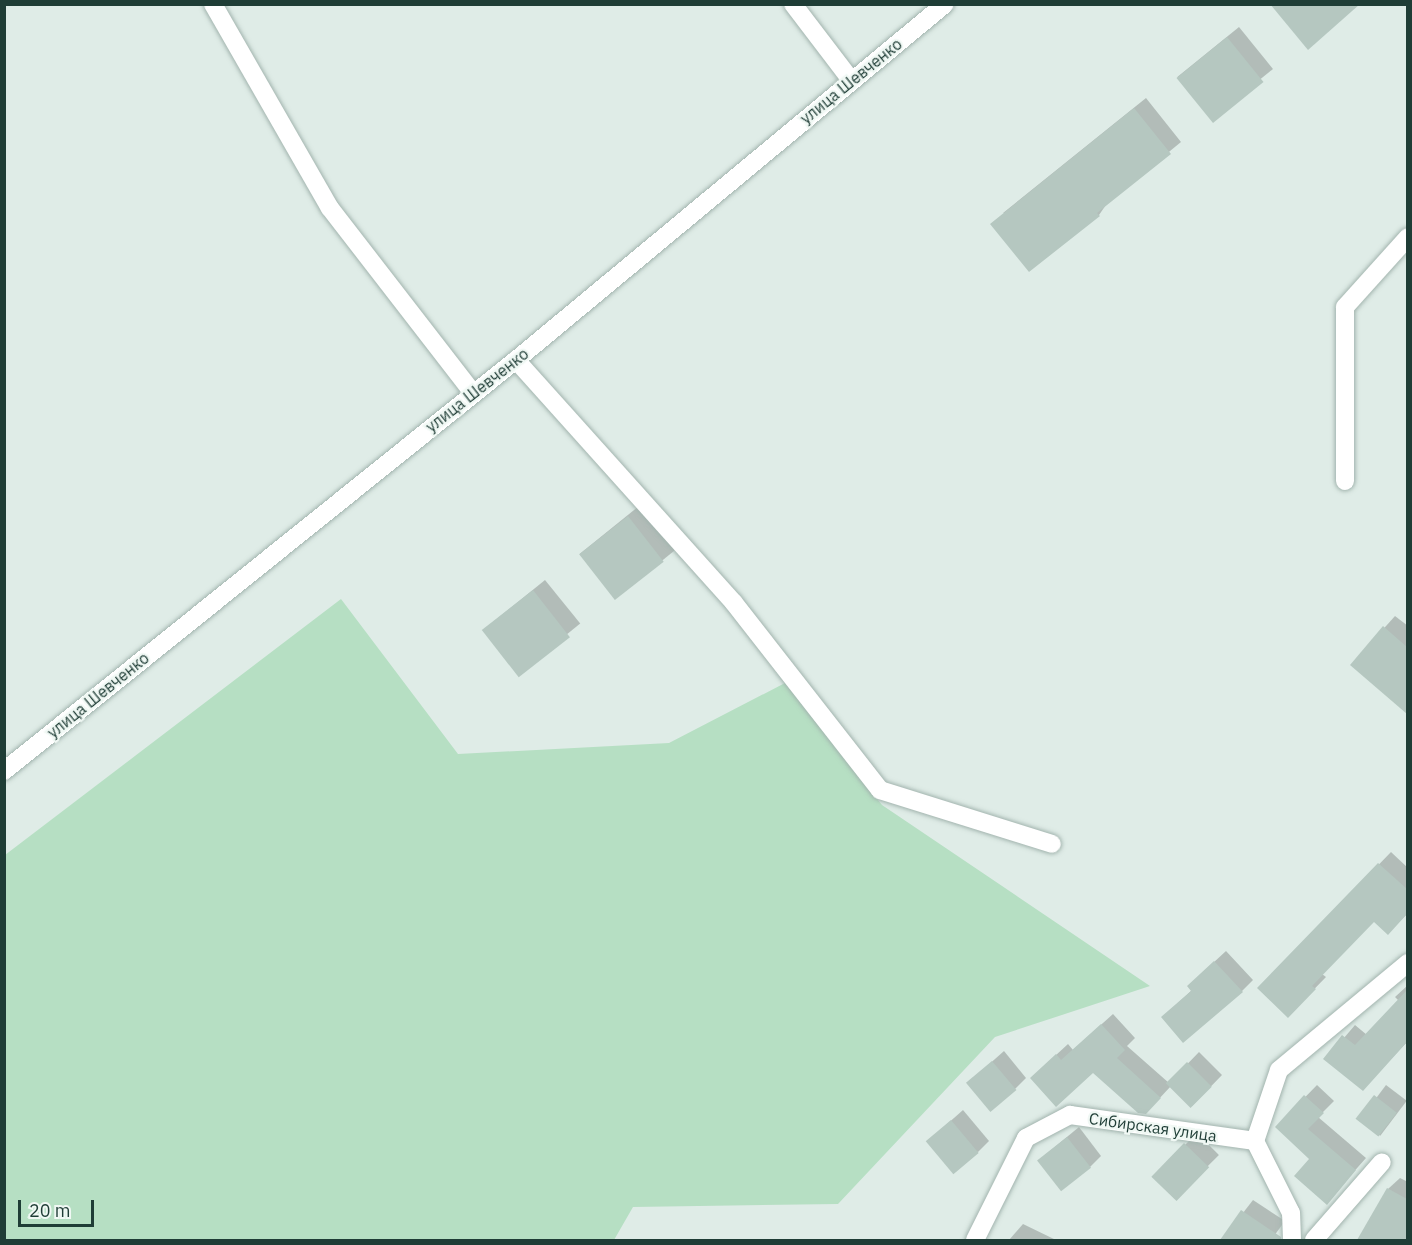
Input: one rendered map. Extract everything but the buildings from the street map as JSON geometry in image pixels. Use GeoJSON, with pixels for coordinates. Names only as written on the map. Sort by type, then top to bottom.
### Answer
{"type":"FeatureCollection","features":[{"type":"Feature","properties":{"kind":"street"},"geometry":{"type":"LineString","coordinates":[[213,4],[330,208],[473,393]]}},
{"type":"Feature","properties":{"kind":"street"},"geometry":{"type":"LineString","coordinates":[[793,4],[851,80]]}},
{"type":"Feature","properties":{"kind":"street","name":"улица Шевченко"},"geometry":{"type":"LineString","coordinates":[[4,771],[516,360],[945,4]]}},
{"type":"Feature","properties":{"kind":"street"},"geometry":{"type":"LineString","coordinates":[[1345,481],[1345,307],[1407,237]]}},
{"type":"Feature","properties":{"kind":"street"},"geometry":{"type":"LineString","coordinates":[[516,360],[734,603],[880,790],[1052,844]]}},
{"type":"Feature","properties":{"kind":"street"},"geometry":{"type":"LineString","coordinates":[[1292,1240],[1291,1214],[1255,1141],[1280,1070],[1407,963]]}},
{"type":"Feature","properties":{"kind":"street","name":"Сибирская улица"},"geometry":{"type":"LineString","coordinates":[[975,1240],[1026,1138],[1070,1115],[1255,1141]]}},
{"type":"Feature","properties":{"kind":"street"},"geometry":{"type":"LineString","coordinates":[[1314,1240],[1382,1162]]}},
{"type":"Feature","properties":{"kind":"green space"},"geometry":{"type":"Polygon","coordinates":[[[341,599],[458,754],[669,743],[785,683],[882,805],[1150,986],[995,1037],[838,1204],[633,1207],[614,1240],[5,1240],[5,855],[341,599]]]}}]}
